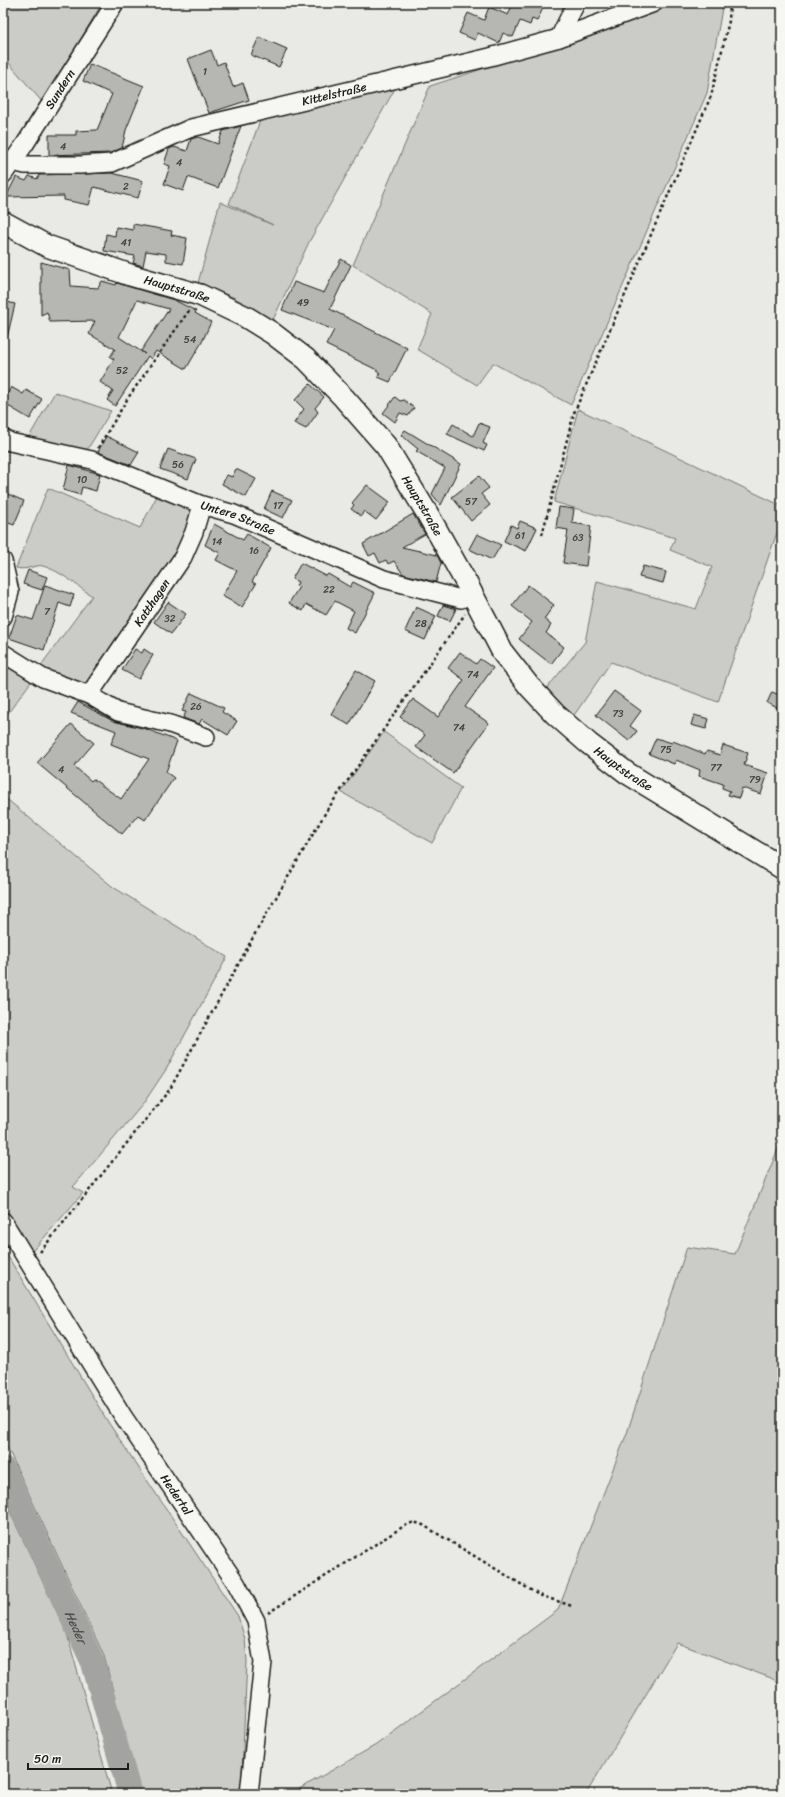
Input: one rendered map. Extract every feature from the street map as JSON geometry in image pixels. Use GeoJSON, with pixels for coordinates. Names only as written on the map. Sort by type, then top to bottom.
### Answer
{"type":"FeatureCollection","features":[{"type":"Feature","properties":{"kind":"main road","name":"Hauptstraße"},"geometry":{"type":"LineString","coordinates":[[3,222],[47,246],[130,275],[200,295],[246,317],[272,333],[306,359],[344,398],[386,446],[427,513],[466,597],[503,653],[520,675],[555,714],[588,744],[627,773],[782,868]]}},
{"type":"Feature","properties":{"kind":"street","name":"Sundern"},"geometry":{"type":"LineString","coordinates":[[8,169],[115,3]]}},
{"type":"Feature","properties":{"kind":"street"},"geometry":{"type":"LineString","coordinates":[[559,38],[576,3]]}},
{"type":"Feature","properties":{"kind":"street","name":"Kittelstraße"},"geometry":{"type":"LineString","coordinates":[[8,169],[25,165],[80,165],[112,163],[191,128],[490,57],[559,38],[654,3]]}},
{"type":"Feature","properties":{"kind":"street","name":"Untere Straße"},"geometry":{"type":"LineString","coordinates":[[3,438],[10,442],[92,460],[202,505],[234,514],[384,579],[466,597]]}},
{"type":"Feature","properties":{"kind":"street","name":"Katthagen"},"geometry":{"type":"LineString","coordinates":[[89,695],[183,557],[194,532],[202,505]]}},
{"type":"Feature","properties":{"kind":"street"},"geometry":{"type":"LineString","coordinates":[[3,561],[10,592],[3,617]]}},
{"type":"Feature","properties":{"kind":"street"},"geometry":{"type":"LineString","coordinates":[[3,653],[43,678],[89,695],[118,712],[170,724],[206,737]]}},
{"type":"Feature","properties":{"kind":"street","name":"Hedertal"},"geometry":{"type":"LineString","coordinates":[[3,1221],[123,1416],[236,1582],[256,1621],[263,1662],[249,1794]]}},
{"type":"Feature","properties":{"kind":"path"},"geometry":{"type":"LineString","coordinates":[[542,535],[574,412],[711,96],[729,21],[730,3]]}},
{"type":"Feature","properties":{"kind":"path"},"geometry":{"type":"LineString","coordinates":[[92,460],[110,426],[128,398],[152,366],[200,295]]}},
{"type":"Feature","properties":{"kind":"path"},"geometry":{"type":"LineString","coordinates":[[29,1265],[170,1089],[256,932],[326,810],[468,610],[466,597]]}},
{"type":"Feature","properties":{"kind":"path"},"geometry":{"type":"LineString","coordinates":[[256,1621],[404,1526],[414,1522],[424,1525],[539,1594],[572,1606]]}},
{"type":"Feature","properties":{"kind":"shaded area"},"geometry":{"type":"Polygon","coordinates":[[[3,3],[102,3],[43,103],[3,56],[3,3]]]}},
{"type":"Feature","properties":{"kind":"shaded area"},"geometry":{"type":"Polygon","coordinates":[[[664,3],[723,3],[707,93],[571,405],[493,363],[477,385],[417,349],[432,314],[353,265],[430,86],[565,42],[664,3]]]}},
{"type":"Feature","properties":{"kind":"shaded area"},"geometry":{"type":"Polygon","coordinates":[[[397,85],[309,242],[272,322],[235,298],[198,283],[220,202],[273,225],[229,204],[261,118],[397,85]]]}},
{"type":"Feature","properties":{"kind":"shaded area"},"geometry":{"type":"Polygon","coordinates":[[[55,392],[111,411],[87,450],[29,437],[55,392]]]}},
{"type":"Feature","properties":{"kind":"shaded area"},"geometry":{"type":"Polygon","coordinates":[[[578,409],[782,506],[782,518],[718,702],[611,662],[572,718],[547,688],[585,642],[597,581],[696,609],[712,567],[670,550],[675,538],[554,502],[578,409]]]}},
{"type":"Feature","properties":{"kind":"shaded area"},"geometry":{"type":"Polygon","coordinates":[[[48,488],[140,528],[158,494],[191,511],[193,520],[176,559],[87,685],[71,683],[39,668],[92,596],[50,568],[40,566],[24,569],[16,568],[48,488]]]}},
{"type":"Feature","properties":{"kind":"shaded area"},"geometry":{"type":"Polygon","coordinates":[[[3,661],[33,679],[3,720],[3,661]]]}},
{"type":"Feature","properties":{"kind":"shaded area"},"geometry":{"type":"Polygon","coordinates":[[[384,732],[461,788],[432,843],[341,792],[384,732]]]}},
{"type":"Feature","properties":{"kind":"shaded area"},"geometry":{"type":"Polygon","coordinates":[[[3,796],[113,887],[227,957],[167,1068],[143,1104],[73,1187],[83,1193],[29,1255],[3,1209],[3,796]]]}},
{"type":"Feature","properties":{"kind":"shaded area"},"geometry":{"type":"Polygon","coordinates":[[[782,1139],[782,1685],[771,1678],[677,1643],[586,1794],[297,1794],[294,1792],[376,1745],[558,1610],[627,1433],[687,1247],[735,1254],[782,1139]]]}},
{"type":"Feature","properties":{"kind":"shaded area"},"geometry":{"type":"Polygon","coordinates":[[[7,1255],[108,1422],[238,1616],[245,1639],[247,1661],[241,1794],[140,1794],[104,1656],[3,1438],[3,1257],[7,1255]]]}},
{"type":"Feature","properties":{"kind":"shaded area"},"geometry":{"type":"Polygon","coordinates":[[[3,1497],[67,1634],[112,1794],[3,1794],[3,1497]]]}},
{"type":"Feature","properties":{"kind":"building"},"geometry":{"type":"Polygon","coordinates":[[[513,3],[539,3],[538,6],[543,8],[537,21],[532,19],[530,25],[520,21],[513,37],[503,33],[499,43],[478,33],[475,40],[459,33],[468,13],[484,20],[489,7],[508,15],[513,3]]]}},
{"type":"Feature","properties":{"kind":"building"},"geometry":{"type":"Polygon","coordinates":[[[259,37],[287,49],[279,67],[251,55],[259,37]]]}},
{"type":"Feature","properties":{"kind":"building"},"geometry":{"type":"Polygon","coordinates":[[[211,50],[217,65],[224,62],[233,87],[243,83],[249,100],[209,113],[188,59],[211,50]]]}},
{"type":"Feature","properties":{"kind":"building"},"geometry":{"type":"Polygon","coordinates":[[[90,64],[144,86],[126,130],[122,148],[110,153],[49,155],[49,135],[76,135],[76,131],[97,130],[112,94],[83,81],[90,64]]]}},
{"type":"Feature","properties":{"kind":"building"},"geometry":{"type":"Polygon","coordinates":[[[241,126],[218,188],[188,177],[183,191],[164,184],[170,166],[164,164],[169,149],[174,147],[187,151],[191,139],[198,137],[218,144],[223,131],[241,126]]]}},
{"type":"Feature","properties":{"kind":"building"},"geometry":{"type":"Polygon","coordinates":[[[112,173],[143,181],[138,198],[94,187],[89,205],[64,200],[64,196],[6,197],[16,177],[26,181],[29,176],[37,179],[39,175],[112,173]]]}},
{"type":"Feature","properties":{"kind":"building"},"geometry":{"type":"Polygon","coordinates":[[[133,224],[172,231],[171,235],[187,238],[183,264],[166,261],[166,254],[146,251],[143,266],[133,263],[135,256],[104,251],[106,234],[115,236],[116,227],[133,230],[133,224]]]}},
{"type":"Feature","properties":{"kind":"building"},"geometry":{"type":"Polygon","coordinates":[[[341,259],[351,265],[330,309],[407,348],[390,382],[378,377],[380,373],[375,369],[326,345],[334,330],[282,310],[294,282],[324,293],[341,259]]]}},
{"type":"Feature","properties":{"kind":"building"},"geometry":{"type":"Polygon","coordinates":[[[41,262],[70,270],[71,286],[98,288],[102,281],[116,285],[117,283],[174,300],[196,311],[195,313],[211,322],[202,342],[186,369],[156,351],[151,359],[148,356],[115,406],[107,400],[113,391],[100,382],[114,359],[110,357],[115,349],[89,334],[95,321],[50,322],[47,312],[41,315],[41,262]],[[137,300],[119,337],[145,354],[141,351],[169,309],[137,300]]]}},
{"type":"Feature","properties":{"kind":"building"},"geometry":{"type":"Polygon","coordinates":[[[3,301],[15,304],[7,338],[3,338],[3,301]]]}},
{"type":"Feature","properties":{"kind":"building"},"geometry":{"type":"Polygon","coordinates":[[[310,384],[324,397],[315,408],[318,412],[306,429],[294,423],[304,409],[295,400],[310,384]]]}},
{"type":"Feature","properties":{"kind":"building"},"geometry":{"type":"Polygon","coordinates":[[[11,387],[23,394],[26,390],[42,399],[30,419],[3,403],[11,387]]]}},
{"type":"Feature","properties":{"kind":"building"},"geometry":{"type":"Polygon","coordinates":[[[395,397],[400,401],[404,400],[414,408],[408,416],[400,413],[395,422],[383,413],[395,397]]]}},
{"type":"Feature","properties":{"kind":"building"},"geometry":{"type":"Polygon","coordinates":[[[479,423],[490,427],[483,443],[487,445],[484,451],[447,434],[453,424],[473,436],[479,423]]]}},
{"type":"Feature","properties":{"kind":"building"},"geometry":{"type":"Polygon","coordinates":[[[405,430],[461,464],[441,505],[432,494],[445,468],[416,451],[418,449],[401,435],[405,430]]]}},
{"type":"Feature","properties":{"kind":"building"},"geometry":{"type":"Polygon","coordinates":[[[106,436],[139,452],[131,465],[98,452],[106,436]]]}},
{"type":"Feature","properties":{"kind":"building"},"geometry":{"type":"Polygon","coordinates":[[[168,449],[196,459],[188,479],[160,469],[168,449]]]}},
{"type":"Feature","properties":{"kind":"building"},"geometry":{"type":"Polygon","coordinates":[[[69,465],[100,474],[96,491],[82,487],[80,495],[63,490],[69,465]]]}},
{"type":"Feature","properties":{"kind":"building"},"geometry":{"type":"Polygon","coordinates":[[[236,469],[256,479],[246,497],[222,484],[227,475],[232,477],[236,469]]]}},
{"type":"Feature","properties":{"kind":"building"},"geometry":{"type":"Polygon","coordinates":[[[479,476],[489,488],[481,494],[490,505],[471,521],[452,497],[479,476]]]}},
{"type":"Feature","properties":{"kind":"building"},"geometry":{"type":"Polygon","coordinates":[[[367,485],[390,502],[376,520],[364,511],[361,516],[351,509],[354,505],[352,503],[367,485]]]}},
{"type":"Feature","properties":{"kind":"building"},"geometry":{"type":"Polygon","coordinates":[[[272,491],[292,500],[283,518],[264,509],[272,491]]]}},
{"type":"Feature","properties":{"kind":"building"},"geometry":{"type":"Polygon","coordinates":[[[3,492],[24,501],[14,525],[3,521],[3,492]]]}},
{"type":"Feature","properties":{"kind":"building"},"geometry":{"type":"Polygon","coordinates":[[[559,507],[574,509],[572,523],[591,526],[586,566],[563,563],[568,530],[556,528],[559,507]]]}},
{"type":"Feature","properties":{"kind":"building"},"geometry":{"type":"Polygon","coordinates":[[[413,514],[425,534],[402,547],[437,555],[441,563],[436,582],[403,574],[394,561],[388,564],[386,560],[380,563],[375,553],[369,556],[363,544],[413,514]]]}},
{"type":"Feature","properties":{"kind":"building"},"geometry":{"type":"Polygon","coordinates":[[[520,521],[537,528],[526,551],[504,541],[511,525],[517,528],[520,521]]]}},
{"type":"Feature","properties":{"kind":"building"},"geometry":{"type":"Polygon","coordinates":[[[214,524],[243,540],[247,534],[271,548],[252,582],[256,584],[242,607],[222,596],[237,571],[216,560],[220,553],[205,545],[214,524]]]}},
{"type":"Feature","properties":{"kind":"building"},"geometry":{"type":"Polygon","coordinates":[[[477,534],[501,545],[492,560],[469,549],[477,534]]]}},
{"type":"Feature","properties":{"kind":"building"},"geometry":{"type":"Polygon","coordinates":[[[301,563],[326,576],[328,574],[350,587],[353,582],[375,593],[355,633],[346,628],[354,611],[335,601],[326,615],[306,604],[303,611],[289,603],[299,587],[296,586],[298,582],[292,579],[301,563]]]}},
{"type":"Feature","properties":{"kind":"building"},"geometry":{"type":"Polygon","coordinates":[[[643,566],[666,572],[663,583],[639,577],[643,566]]]}},
{"type":"Feature","properties":{"kind":"building"},"geometry":{"type":"Polygon","coordinates":[[[28,570],[47,577],[42,590],[23,584],[28,570]]]}},
{"type":"Feature","properties":{"kind":"building"},"geometry":{"type":"Polygon","coordinates":[[[45,585],[74,595],[70,607],[59,603],[44,650],[9,638],[17,615],[33,620],[45,585]]]}},
{"type":"Feature","properties":{"kind":"building"},"geometry":{"type":"Polygon","coordinates":[[[528,585],[554,605],[544,619],[551,625],[546,633],[564,647],[551,664],[519,639],[532,622],[512,606],[528,585]]]}},
{"type":"Feature","properties":{"kind":"building"},"geometry":{"type":"Polygon","coordinates":[[[168,602],[186,614],[171,634],[154,622],[168,602]]]}},
{"type":"Feature","properties":{"kind":"building"},"geometry":{"type":"Polygon","coordinates":[[[443,605],[456,609],[450,621],[438,616],[443,605]]]}},
{"type":"Feature","properties":{"kind":"building"},"geometry":{"type":"Polygon","coordinates":[[[416,607],[436,616],[425,640],[405,631],[416,607]]]}},
{"type":"Feature","properties":{"kind":"building"},"geometry":{"type":"Polygon","coordinates":[[[135,649],[142,653],[144,649],[153,655],[139,679],[122,670],[135,649]]]}},
{"type":"Feature","properties":{"kind":"building"},"geometry":{"type":"Polygon","coordinates":[[[460,652],[476,664],[480,659],[493,668],[465,707],[489,723],[453,773],[416,747],[425,735],[400,717],[413,699],[438,717],[464,680],[448,668],[460,652]]]}},
{"type":"Feature","properties":{"kind":"building"},"geometry":{"type":"Polygon","coordinates":[[[356,670],[375,681],[349,725],[331,714],[356,670]]]}},
{"type":"Feature","properties":{"kind":"building"},"geometry":{"type":"Polygon","coordinates":[[[614,691],[641,711],[630,726],[637,731],[629,741],[596,715],[614,691]]]}},
{"type":"Feature","properties":{"kind":"building"},"geometry":{"type":"Polygon","coordinates":[[[772,692],[782,696],[782,710],[767,703],[772,692]]]}},
{"type":"Feature","properties":{"kind":"building"},"geometry":{"type":"Polygon","coordinates":[[[191,693],[224,708],[222,712],[237,721],[228,735],[202,719],[199,724],[183,718],[186,712],[182,711],[191,693]]]}},
{"type":"Feature","properties":{"kind":"building"},"geometry":{"type":"Polygon","coordinates":[[[78,702],[113,721],[146,729],[177,741],[166,772],[174,778],[145,820],[138,815],[122,834],[37,763],[71,724],[94,743],[74,766],[91,781],[93,779],[121,799],[149,759],[111,744],[116,731],[71,713],[78,702]]]}},
{"type":"Feature","properties":{"kind":"building"},"geometry":{"type":"Polygon","coordinates":[[[694,715],[709,719],[706,729],[691,725],[694,715]]]}},
{"type":"Feature","properties":{"kind":"building"},"geometry":{"type":"Polygon","coordinates":[[[656,738],[672,743],[673,741],[705,754],[707,751],[720,755],[723,745],[748,753],[744,765],[768,773],[761,794],[742,788],[739,798],[728,795],[730,791],[722,788],[723,784],[699,776],[700,770],[676,760],[674,764],[649,754],[656,738]]]}},
{"type":"Feature","properties":{"kind":"waterway","name":"Heder"},"geometry":{"type":"LineString","coordinates":[[3,1468],[93,1663],[130,1794]]}}]}
